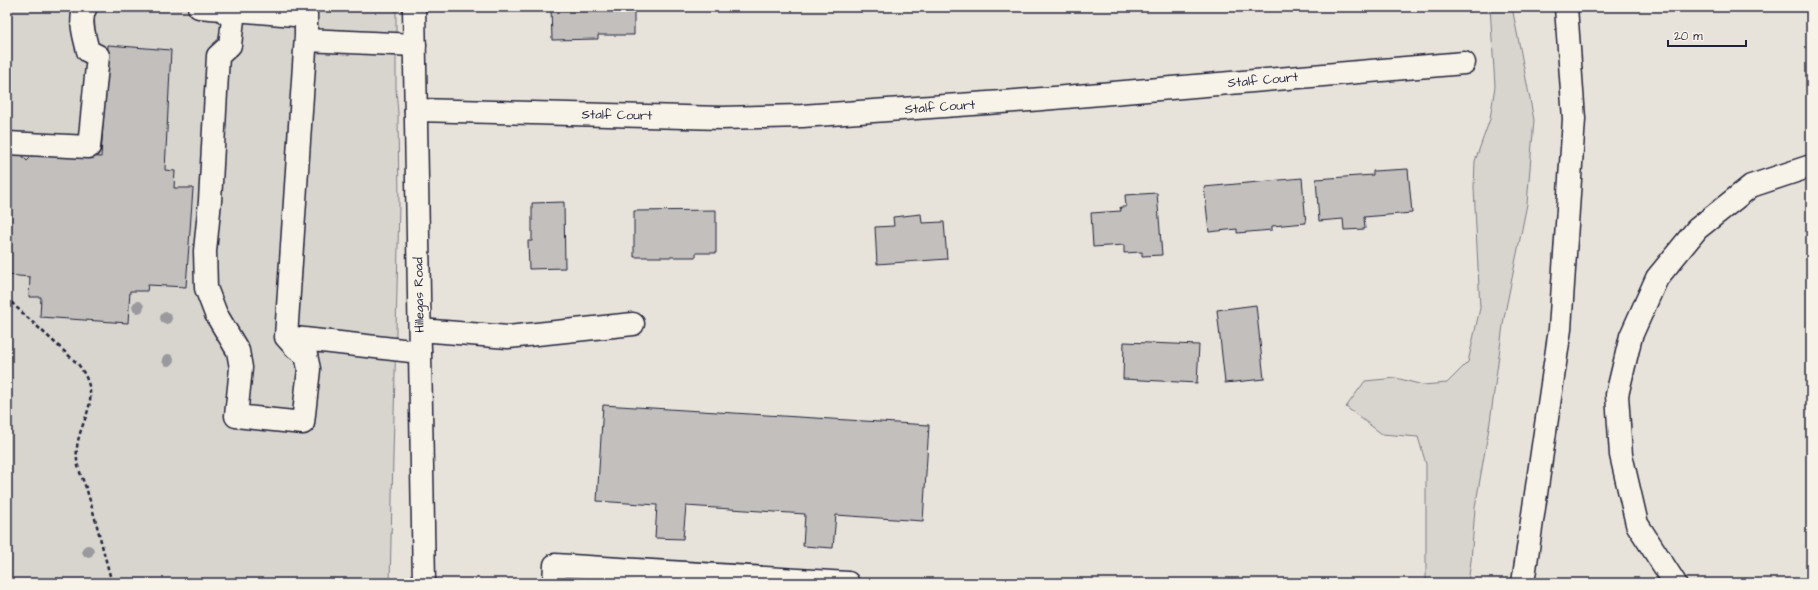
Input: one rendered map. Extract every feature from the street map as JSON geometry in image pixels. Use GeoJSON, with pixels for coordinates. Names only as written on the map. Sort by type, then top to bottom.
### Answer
{"type":"FeatureCollection","features":[{"type":"Feature","properties":{"kind":"main road"},"geometry":{"type":"LineString","coordinates":[[7,142],[89,147],[98,56],[88,51],[83,33],[83,11],[86,7]]}},
{"type":"Feature","properties":{"kind":"main road"},"geometry":{"type":"LineString","coordinates":[[199,7],[306,11],[306,40],[286,337],[295,347],[306,355],[309,369],[303,423],[236,416],[241,368],[238,351],[216,314],[206,288],[205,251],[210,201],[218,56],[230,45],[234,19],[222,9]]}},
{"type":"Feature","properties":{"kind":"main road","name":"Hillegas Road"},"geometry":{"type":"LineString","coordinates":[[414,7],[424,583]]}},
{"type":"Feature","properties":{"kind":"main road"},"geometry":{"type":"LineString","coordinates":[[1523,583],[1560,329],[1574,120],[1566,7]]}},
{"type":"Feature","properties":{"kind":"main road"},"geometry":{"type":"LineString","coordinates":[[306,40],[415,45]]}},
{"type":"Feature","properties":{"kind":"main road","name":"Stalf Court"},"geometry":{"type":"LineString","coordinates":[[416,110],[714,118],[802,116],[1015,102],[1464,63]]}},
{"type":"Feature","properties":{"kind":"main road"},"geometry":{"type":"LineString","coordinates":[[1675,583],[1637,524],[1621,455],[1617,395],[1631,336],[1657,278],[1697,229],[1751,186],[1811,166]]}},
{"type":"Feature","properties":{"kind":"main road"},"geometry":{"type":"LineString","coordinates":[[420,330],[508,337],[633,324]]}},
{"type":"Feature","properties":{"kind":"main road"},"geometry":{"type":"LineString","coordinates":[[286,337],[420,352]]}},
{"type":"Feature","properties":{"kind":"main road"},"geometry":{"type":"LineString","coordinates":[[554,583],[555,565],[848,583]]}},
{"type":"Feature","properties":{"kind":"path"},"geometry":{"type":"LineString","coordinates":[[7,297],[78,364],[86,375],[90,390],[89,411],[79,435],[77,460],[85,482],[112,583]]}},
{"type":"Feature","properties":{"kind":"shaded area"},"geometry":{"type":"Polygon","coordinates":[[[7,7],[396,7],[396,89],[398,113],[399,205],[390,583],[7,583],[7,7]]]}},
{"type":"Feature","properties":{"kind":"shaded area"},"geometry":{"type":"Polygon","coordinates":[[[396,7],[1811,7],[1811,583],[390,583],[399,205],[398,113],[396,89],[396,7]]]}},
{"type":"Feature","properties":{"kind":"shaded area"},"geometry":{"type":"Polygon","coordinates":[[[1490,7],[1512,7],[1534,120],[1527,204],[1504,318],[1490,422],[1475,508],[1468,583],[1426,583],[1426,464],[1418,437],[1382,434],[1346,407],[1365,381],[1396,378],[1423,385],[1447,383],[1468,362],[1480,308],[1474,187],[1475,161],[1490,119],[1495,86],[1490,7]]]}},
{"type":"Feature","properties":{"kind":"building"},"geometry":{"type":"Polygon","coordinates":[[[551,7],[634,7],[634,35],[598,35],[598,39],[552,40],[551,7]]]}},
{"type":"Feature","properties":{"kind":"building"},"geometry":{"type":"Polygon","coordinates":[[[108,45],[171,50],[165,170],[175,171],[174,188],[193,188],[186,287],[148,285],[147,291],[130,291],[128,323],[40,317],[41,297],[29,297],[30,277],[7,275],[7,154],[14,147],[27,161],[35,153],[101,157],[108,45]]]}},
{"type":"Feature","properties":{"kind":"building"},"geometry":{"type":"Polygon","coordinates":[[[1408,169],[1412,213],[1364,217],[1365,229],[1344,230],[1343,219],[1319,221],[1316,179],[1373,175],[1373,171],[1408,169]]]}},
{"type":"Feature","properties":{"kind":"building"},"geometry":{"type":"Polygon","coordinates":[[[1302,178],[1306,223],[1272,226],[1272,230],[1237,233],[1237,229],[1209,232],[1204,187],[1302,178]]]}},
{"type":"Feature","properties":{"kind":"building"},"geometry":{"type":"Polygon","coordinates":[[[1157,193],[1162,255],[1142,256],[1142,252],[1124,253],[1124,245],[1093,247],[1091,213],[1121,211],[1120,207],[1126,207],[1125,195],[1157,193]]]}},
{"type":"Feature","properties":{"kind":"building"},"geometry":{"type":"Polygon","coordinates":[[[564,202],[565,268],[529,269],[528,241],[532,241],[532,203],[564,202]]]}},
{"type":"Feature","properties":{"kind":"building"},"geometry":{"type":"Polygon","coordinates":[[[716,210],[716,253],[696,253],[696,257],[634,257],[634,211],[716,210]]]}},
{"type":"Feature","properties":{"kind":"building"},"geometry":{"type":"Polygon","coordinates":[[[921,214],[922,223],[944,222],[947,259],[877,264],[875,227],[894,226],[893,217],[921,214]]]}},
{"type":"Feature","properties":{"kind":"building"},"geometry":{"type":"Polygon","coordinates":[[[1256,305],[1264,379],[1225,383],[1217,310],[1256,305]]]}},
{"type":"Feature","properties":{"kind":"building"},"geometry":{"type":"Polygon","coordinates":[[[1124,342],[1199,345],[1197,383],[1123,379],[1124,342]]]}},
{"type":"Feature","properties":{"kind":"building"},"geometry":{"type":"Polygon","coordinates":[[[603,405],[929,425],[923,521],[836,515],[833,548],[803,546],[805,514],[686,506],[683,539],[655,538],[657,505],[597,501],[603,405]]]}}]}
